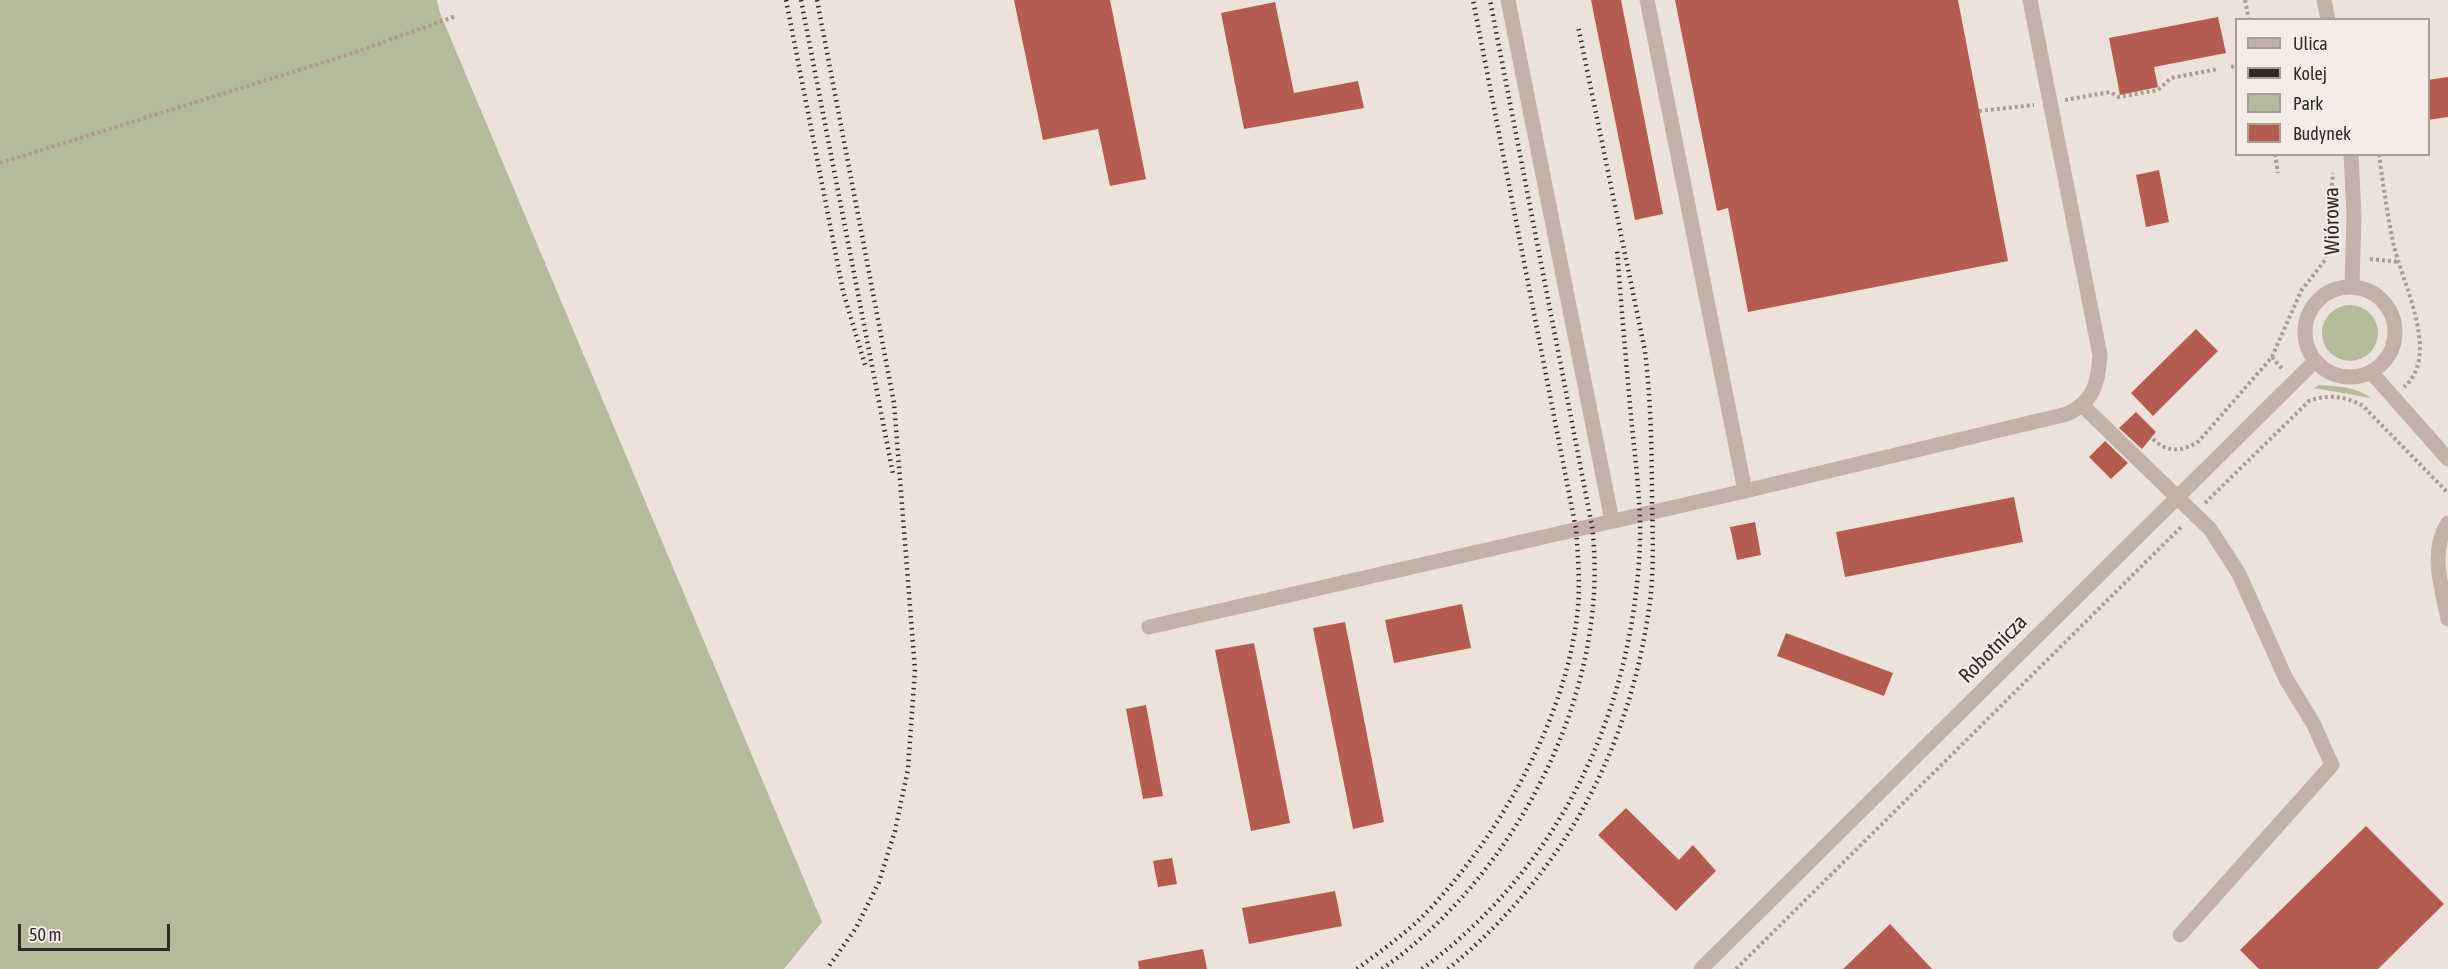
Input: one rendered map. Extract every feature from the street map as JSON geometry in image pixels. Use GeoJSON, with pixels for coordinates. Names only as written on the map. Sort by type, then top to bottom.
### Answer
{"type":"FeatureCollection","features":[{"type":"Feature","properties":{"kind":"street"},"geometry":{"type":"LineString","coordinates":[[1508,0],[1612,521]]}},
{"type":"Feature","properties":{"kind":"street"},"geometry":{"type":"LineString","coordinates":[[1647,0],[1745,491]]}},
{"type":"Feature","properties":{"kind":"street"},"geometry":{"type":"LineString","coordinates":[[1149,627],[1745,491],[2067,414],[2083,406],[2093,392],[2099,372],[2100,355],[2030,0]]}},
{"type":"Feature","properties":{"kind":"street"},"geometry":{"type":"LineString","coordinates":[[2324,0],[2328,18]]}},
{"type":"Feature","properties":{"kind":"street","name":"Wiórowa"},"geometry":{"type":"LineString","coordinates":[[2351,156],[2355,216],[2352,286]]}},
{"type":"Feature","properties":{"kind":"street"},"geometry":{"type":"LineString","coordinates":[[2352,286],[2368,290],[2382,299],[2394,321],[2392,348],[2387,359],[2372,372],[2354,378],[2343,377],[2323,369],[2314,361],[2304,335],[2310,309],[2326,293],[2352,286]]}},
{"type":"Feature","properties":{"kind":"street","name":"Robotnicza"},"geometry":{"type":"LineString","coordinates":[[1701,969],[2314,361]]}},
{"type":"Feature","properties":{"kind":"street"},"geometry":{"type":"LineString","coordinates":[[2372,372],[2448,459]]}},
{"type":"Feature","properties":{"kind":"street"},"geometry":{"type":"LineString","coordinates":[[2083,406],[2210,529],[2239,574],[2286,679],[2313,723],[2332,765],[2180,935]]}},
{"type":"Feature","properties":{"kind":"street"},"geometry":{"type":"LineString","coordinates":[[2448,523],[2439,540],[2438,554],[2448,619]]}},
{"type":"Feature","properties":{"kind":"path"},"geometry":{"type":"LineString","coordinates":[[2245,0],[2249,18]]}},
{"type":"Feature","properties":{"kind":"path"},"geometry":{"type":"LineString","coordinates":[[0,163],[347,55],[456,16]]}},
{"type":"Feature","properties":{"kind":"path"},"geometry":{"type":"LineString","coordinates":[[2231,67],[2235,66]]}},
{"type":"Feature","properties":{"kind":"path"},"geometry":{"type":"LineString","coordinates":[[1979,111],[2050,103],[2110,92],[2119,97],[2158,90],[2171,78],[2218,69]]}},
{"type":"Feature","properties":{"kind":"path"},"geometry":{"type":"LineString","coordinates":[[2275,156],[2278,173]]}},
{"type":"Feature","properties":{"kind":"path"},"geometry":{"type":"LineString","coordinates":[[2379,156],[2393,245],[2417,326],[2420,359],[2416,374],[2408,384]]}},
{"type":"Feature","properties":{"kind":"path"},"geometry":{"type":"LineString","coordinates":[[2153,439],[2165,448],[2179,450],[2199,441],[2272,357],[2301,291],[2325,260],[2333,167]]}},
{"type":"Feature","properties":{"kind":"path"},"geometry":{"type":"LineString","coordinates":[[1736,969],[2309,400],[2324,396],[2352,400],[2363,406],[2448,493]]}},
{"type":"Feature","properties":{"kind":"green space"},"geometry":{"type":"Polygon","coordinates":[[[0,0],[437,0],[440,13],[822,922],[784,969],[0,969],[0,0]]]}},
{"type":"Feature","properties":{"kind":"green space"},"geometry":{"type":"Polygon","coordinates":[[[2344,305],[2356,305],[2370,313],[2378,327],[2376,344],[2370,353],[2356,361],[2344,361],[2327,349],[2322,339],[2322,327],[2334,310],[2344,305]]]}},
{"type":"Feature","properties":{"kind":"green space"},"geometry":{"type":"Polygon","coordinates":[[[2319,385],[2353,389],[2371,398],[2314,388],[2319,385]]]}},
{"type":"Feature","properties":{"kind":"building"},"geometry":{"type":"Polygon","coordinates":[[[1014,0],[1110,0],[1146,179],[1110,186],[1098,129],[1043,140],[1014,0]]]}},
{"type":"Feature","properties":{"kind":"building"},"geometry":{"type":"Polygon","coordinates":[[[1591,0],[1621,0],[1663,214],[1635,220],[1591,0]]]}},
{"type":"Feature","properties":{"kind":"building"},"geometry":{"type":"Polygon","coordinates":[[[1675,0],[1958,0],[2008,261],[1748,312],[1728,208],[1717,211],[1675,0]]]}},
{"type":"Feature","properties":{"kind":"building"},"geometry":{"type":"Polygon","coordinates":[[[1275,2],[1294,93],[1358,81],[1364,108],[1244,129],[1221,13],[1275,2]]]}},
{"type":"Feature","properties":{"kind":"building"},"geometry":{"type":"Polygon","coordinates":[[[2218,17],[2226,53],[2154,67],[2158,87],[2120,95],[2109,38],[2218,17]]]}},
{"type":"Feature","properties":{"kind":"building"},"geometry":{"type":"Polygon","coordinates":[[[2448,77],[2448,117],[2430,120],[2430,80],[2448,77]]]}},
{"type":"Feature","properties":{"kind":"building"},"geometry":{"type":"Polygon","coordinates":[[[2159,170],[2169,222],[2146,227],[2136,175],[2159,170]]]}},
{"type":"Feature","properties":{"kind":"building"},"geometry":{"type":"Polygon","coordinates":[[[2196,329],[2218,351],[2153,416],[2131,393],[2196,329]]]}},
{"type":"Feature","properties":{"kind":"building"},"geometry":{"type":"Polygon","coordinates":[[[2136,412],[2156,432],[2142,449],[2119,428],[2136,412]]]}},
{"type":"Feature","properties":{"kind":"building"},"geometry":{"type":"Polygon","coordinates":[[[2105,441],[2128,463],[2111,479],[2089,457],[2105,441]]]}},
{"type":"Feature","properties":{"kind":"building"},"geometry":{"type":"Polygon","coordinates":[[[2014,497],[2023,542],[1845,577],[1836,532],[2014,497]]]}},
{"type":"Feature","properties":{"kind":"building"},"geometry":{"type":"Polygon","coordinates":[[[1755,522],[1761,555],[1737,560],[1730,527],[1755,522]]]}},
{"type":"Feature","properties":{"kind":"building"},"geometry":{"type":"Polygon","coordinates":[[[1462,604],[1471,648],[1394,663],[1385,620],[1462,604]]]}},
{"type":"Feature","properties":{"kind":"building"},"geometry":{"type":"Polygon","coordinates":[[[1345,622],[1384,822],[1353,829],[1313,628],[1345,622]]]}},
{"type":"Feature","properties":{"kind":"building"},"geometry":{"type":"Polygon","coordinates":[[[1786,633],[1893,673],[1884,696],[1777,656],[1786,633]]]}},
{"type":"Feature","properties":{"kind":"building"},"geometry":{"type":"Polygon","coordinates":[[[1254,643],[1290,823],[1251,831],[1215,650],[1254,643]]]}},
{"type":"Feature","properties":{"kind":"building"},"geometry":{"type":"Polygon","coordinates":[[[1146,705],[1163,796],[1143,799],[1126,709],[1146,705]]]}},
{"type":"Feature","properties":{"kind":"building"},"geometry":{"type":"Polygon","coordinates":[[[1626,808],[1679,860],[1693,845],[1716,871],[1676,911],[1598,835],[1626,808]]]}},
{"type":"Feature","properties":{"kind":"building"},"geometry":{"type":"Polygon","coordinates":[[[2366,826],[2444,904],[2378,969],[2259,969],[2240,950],[2366,826]]]}},
{"type":"Feature","properties":{"kind":"building"},"geometry":{"type":"Polygon","coordinates":[[[1172,858],[1177,884],[1158,887],[1153,861],[1172,858]]]}},
{"type":"Feature","properties":{"kind":"building"},"geometry":{"type":"Polygon","coordinates":[[[1335,891],[1342,926],[1249,944],[1242,908],[1335,891]]]}},
{"type":"Feature","properties":{"kind":"building"},"geometry":{"type":"Polygon","coordinates":[[[1890,924],[1932,969],[1843,969],[1890,924]]]}},
{"type":"Feature","properties":{"kind":"building"},"geometry":{"type":"Polygon","coordinates":[[[1203,949],[1207,969],[1139,969],[1138,961],[1203,949]]]}},
{"type":"Feature","properties":{"kind":"railway"},"geometry":{"type":"LineString","coordinates":[[786,0],[843,291],[866,368]]}},
{"type":"Feature","properties":{"kind":"railway"},"geometry":{"type":"LineString","coordinates":[[801,0],[893,474]]}},
{"type":"Feature","properties":{"kind":"railway"},"geometry":{"type":"LineString","coordinates":[[817,0],[894,403],[915,670],[908,769],[895,831],[879,882],[856,928],[827,969]]}},
{"type":"Feature","properties":{"kind":"railway"},"geometry":{"type":"LineString","coordinates":[[1357,969],[1421,918],[1449,887],[1502,814],[1525,774],[1560,690],[1572,648],[1578,606],[1576,529],[1473,0]]}},
{"type":"Feature","properties":{"kind":"railway"},"geometry":{"type":"LineString","coordinates":[[1382,969],[1430,930],[1474,883],[1513,831],[1545,774],[1570,713],[1586,651],[1594,588],[1592,526],[1490,0]]}},
{"type":"Feature","properties":{"kind":"railway"},"geometry":{"type":"LineString","coordinates":[[1448,969],[1488,933],[1524,894],[1556,852],[1583,808],[1606,762],[1625,713],[1639,662],[1649,609],[1653,557],[1652,466],[1645,351],[1578,26]]}},
{"type":"Feature","properties":{"kind":"railway"},"geometry":{"type":"LineString","coordinates":[[1422,969],[1471,928],[1513,883],[1550,834],[1580,782],[1604,726],[1622,667],[1634,606],[1640,527],[1617,248]]}}]}
